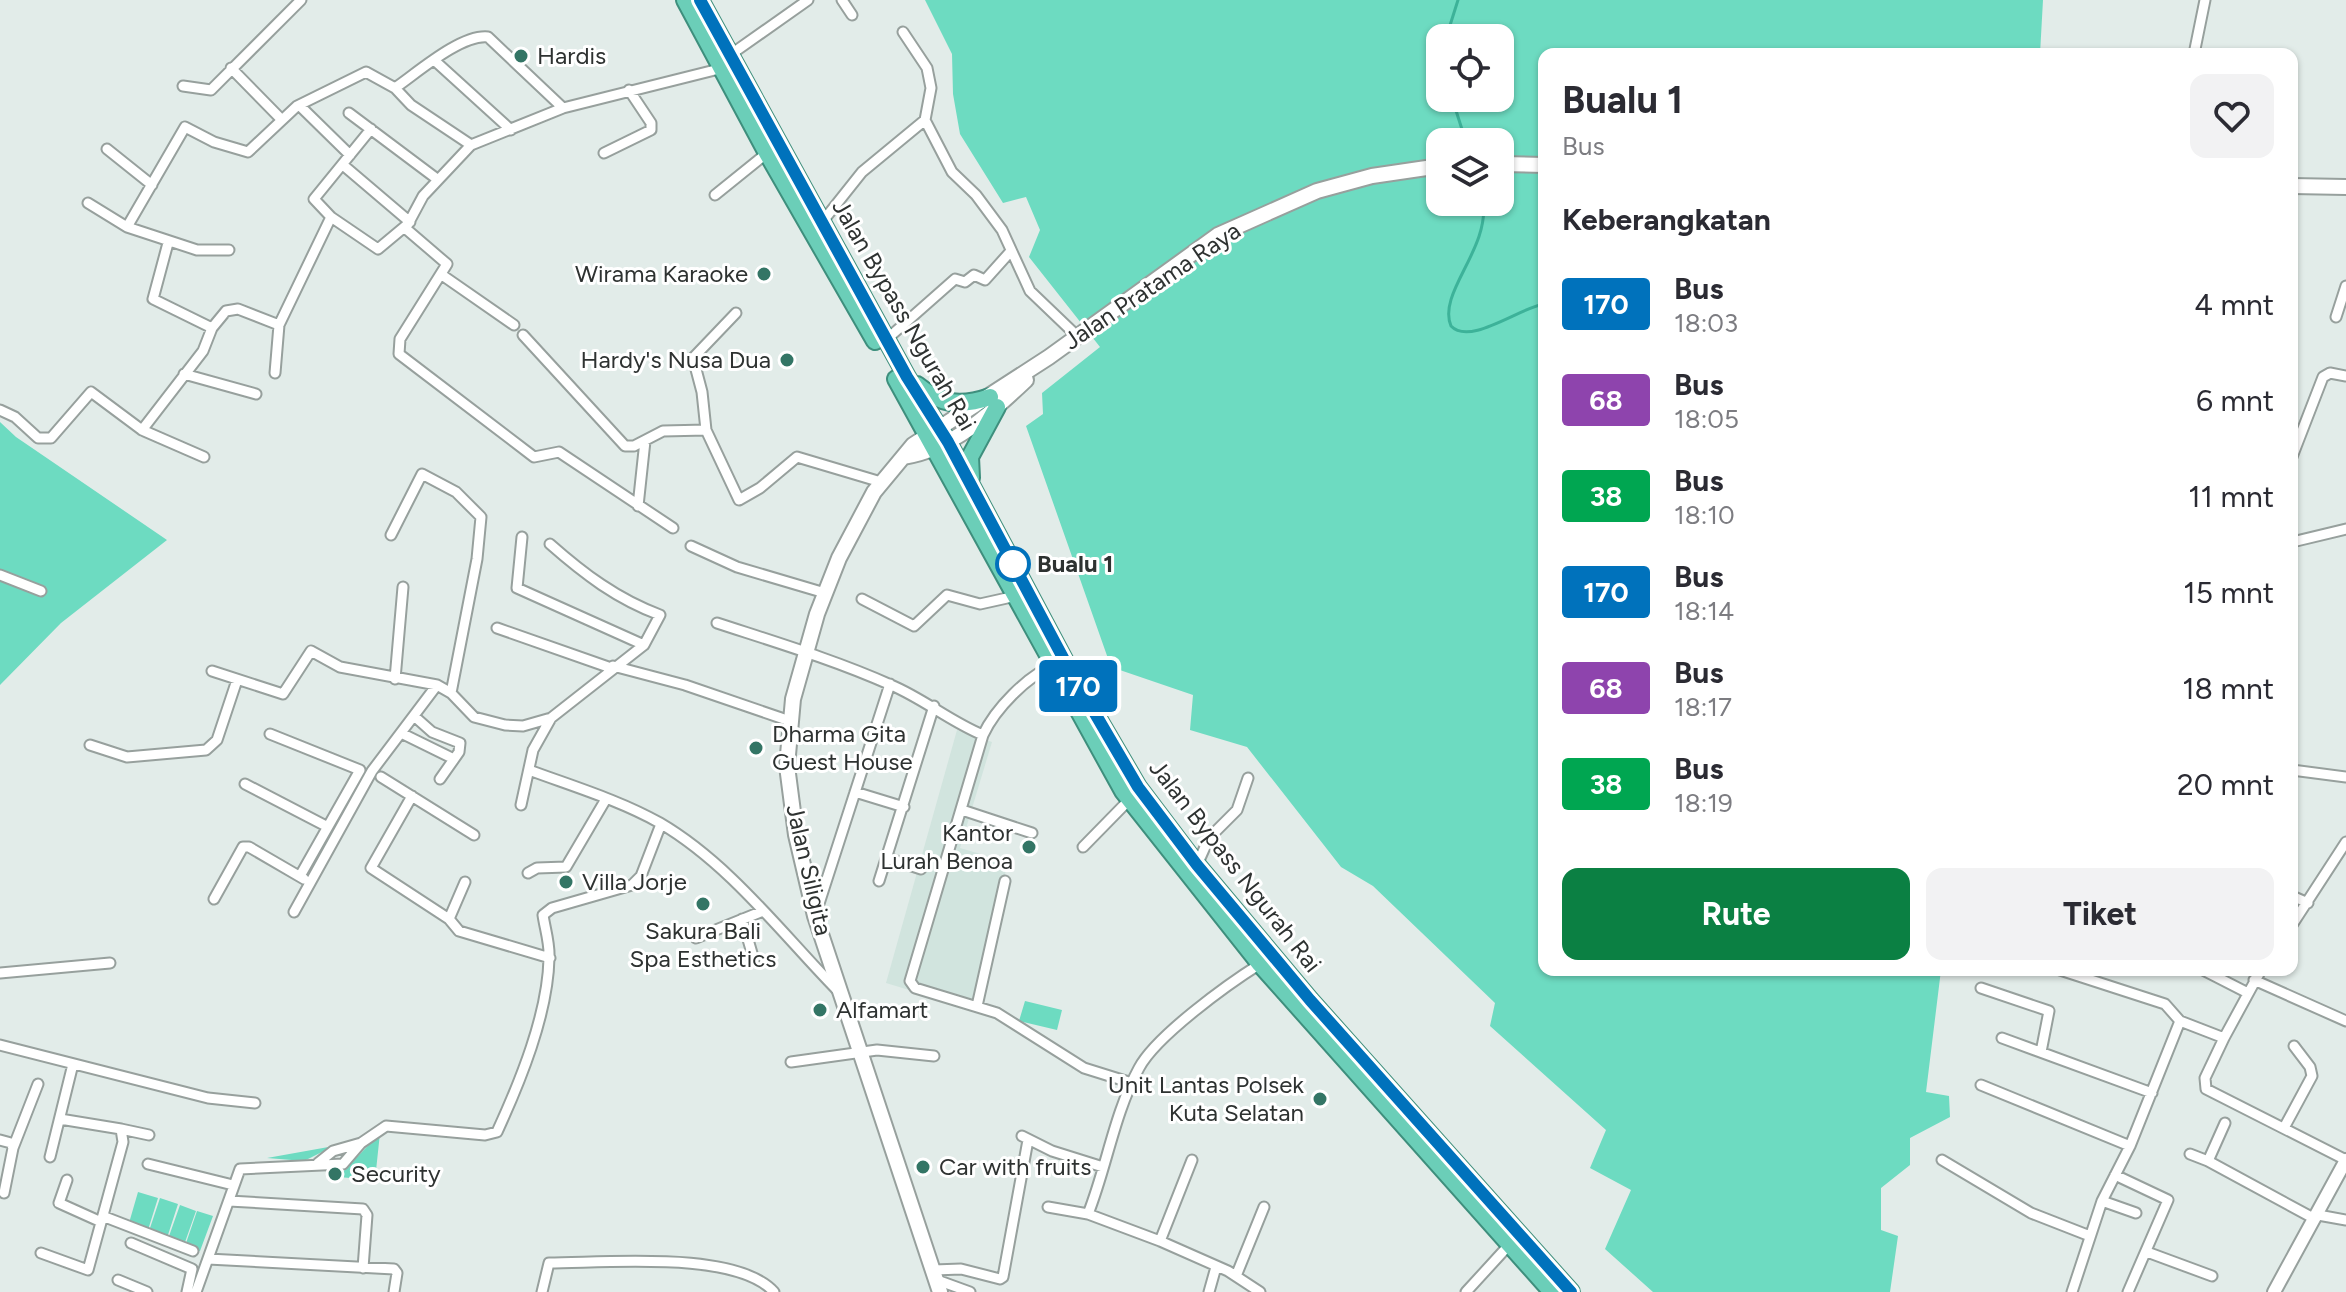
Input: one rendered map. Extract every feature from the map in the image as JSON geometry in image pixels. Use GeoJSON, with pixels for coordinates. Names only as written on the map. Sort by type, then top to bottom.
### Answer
{"type":"FeatureCollection","features":[{"type":"Feature","properties":{"kind":"highway","name":"Jalan Bypass Ngurah Rai"},"geometry":{"type":"LineString","coordinates":[[685,0],[767,153],[938,439],[972,486],[1069,669],[1138,787],[1197,865],[1310,1000],[1571,1292]]}},
{"type":"Feature","properties":{"kind":"highway","name":"Jalan Bypass Ngurah Rai"},"geometry":{"type":"LineString","coordinates":[[700,0],[721,64],[823,221],[907,377],[1016,596],[1130,799],[1260,964],[1552,1292]]}},
{"type":"Feature","properties":{"kind":"highway"},"geometry":{"type":"LineString","coordinates":[[907,377],[933,398],[951,404],[993,402],[970,457],[972,486]]}},
{"type":"Feature","properties":{"kind":"main road"},"geometry":{"type":"LineString","coordinates":[[1514,164],[1538,165]]}},
{"type":"Feature","properties":{"kind":"main road","name":"Jalan Pratama Raya"},"geometry":{"type":"LineString","coordinates":[[938,439],[993,402],[1077,336],[1218,235],[1270,209],[1372,176],[1426,168]]}},
{"type":"Feature","properties":{"kind":"main road"},"geometry":{"type":"LineString","coordinates":[[2298,186],[2346,187]]}},
{"type":"Feature","properties":{"kind":"main road","name":"Jalan Siligita"},"geometry":{"type":"LineString","coordinates":[[937,1282],[815,916],[787,766],[790,721],[804,652],[853,528],[881,482],[903,457],[938,439]]}},
{"type":"Feature","properties":{"kind":"street"},"geometry":{"type":"LineString","coordinates":[[183,86],[211,90],[301,0]]}},
{"type":"Feature","properties":{"kind":"street"},"geometry":{"type":"LineString","coordinates":[[371,129],[314,199],[331,217],[374,249],[382,249],[407,225],[437,179],[471,145],[563,108],[721,64],[808,0]]}},
{"type":"Feature","properties":{"kind":"street"},"geometry":{"type":"LineString","coordinates":[[842,0],[852,15]]}},
{"type":"Feature","properties":{"kind":"street"},"geometry":{"type":"LineString","coordinates":[[2195,48],[2205,0]]}},
{"type":"Feature","properties":{"kind":"street"},"geometry":{"type":"LineString","coordinates":[[903,32],[931,78],[925,120],[952,172],[1002,230],[1030,291],[1077,336]]}},
{"type":"Feature","properties":{"kind":"street"},"geometry":{"type":"LineString","coordinates":[[395,88],[471,39],[488,37],[563,108]]}},
{"type":"Feature","properties":{"kind":"street"},"geometry":{"type":"LineString","coordinates":[[434,60],[511,130]]}},
{"type":"Feature","properties":{"kind":"street"},"geometry":{"type":"LineString","coordinates":[[231,68],[281,119]]}},
{"type":"Feature","properties":{"kind":"street"},"geometry":{"type":"LineString","coordinates":[[127,227],[185,127],[214,142],[248,152],[281,119],[359,73],[371,73],[395,88],[420,112],[471,145]]}},
{"type":"Feature","properties":{"kind":"street"},"geometry":{"type":"LineString","coordinates":[[604,153],[651,130],[651,123],[629,90]]}},
{"type":"Feature","properties":{"kind":"street"},"geometry":{"type":"LineString","coordinates":[[300,106],[350,155]]}},
{"type":"Feature","properties":{"kind":"street"},"geometry":{"type":"LineString","coordinates":[[349,113],[437,179]]}},
{"type":"Feature","properties":{"kind":"street"},"geometry":{"type":"LineString","coordinates":[[823,221],[862,172],[925,120]]}},
{"type":"Feature","properties":{"kind":"street"},"geometry":{"type":"LineString","coordinates":[[107,149],[152,185]]}},
{"type":"Feature","properties":{"kind":"street"},"geometry":{"type":"LineString","coordinates":[[715,195],[767,153]]}},
{"type":"Feature","properties":{"kind":"street"},"geometry":{"type":"LineString","coordinates":[[343,165],[445,261],[442,275],[397,350],[534,457],[559,452],[673,528]]}},
{"type":"Feature","properties":{"kind":"street"},"geometry":{"type":"LineString","coordinates":[[88,203],[127,227],[168,243],[197,250],[229,250]]}},
{"type":"Feature","properties":{"kind":"street"},"geometry":{"type":"LineString","coordinates":[[275,373],[279,325],[331,217]]}},
{"type":"Feature","properties":{"kind":"street"},"geometry":{"type":"LineString","coordinates":[[168,243],[153,299],[212,328]]}},
{"type":"Feature","properties":{"kind":"street"},"geometry":{"type":"LineString","coordinates":[[887,339],[955,279],[965,282],[974,275],[985,280],[1011,251]]}},
{"type":"Feature","properties":{"kind":"street"},"geometry":{"type":"LineString","coordinates":[[442,275],[514,325]]}},
{"type":"Feature","properties":{"kind":"street"},"geometry":{"type":"LineString","coordinates":[[2336,317],[2346,286]]}},
{"type":"Feature","properties":{"kind":"street"},"geometry":{"type":"LineString","coordinates":[[142,430],[203,351],[212,328],[226,311],[238,309],[279,325]]}},
{"type":"Feature","properties":{"kind":"street"},"geometry":{"type":"LineString","coordinates":[[736,313],[693,358],[702,392],[706,430],[739,500],[760,488],[797,457],[881,482]]}},
{"type":"Feature","properties":{"kind":"street"},"geometry":{"type":"LineString","coordinates":[[523,335],[622,443],[630,447],[663,431],[706,430]]}},
{"type":"Feature","properties":{"kind":"street"},"geometry":{"type":"LineString","coordinates":[[2298,442],[2323,377],[2330,373],[2346,376]]}},
{"type":"Feature","properties":{"kind":"street"},"geometry":{"type":"LineString","coordinates":[[184,374],[256,394]]}},
{"type":"Feature","properties":{"kind":"street"},"geometry":{"type":"LineString","coordinates":[[0,410],[15,417],[38,438],[47,439],[91,392],[142,430],[204,457]]}},
{"type":"Feature","properties":{"kind":"street"},"geometry":{"type":"LineString","coordinates":[[638,506],[645,441]]}},
{"type":"Feature","properties":{"kind":"street"},"geometry":{"type":"LineString","coordinates":[[391,535],[422,474],[456,492],[481,517],[461,657],[451,693]]}},
{"type":"Feature","properties":{"kind":"street"},"geometry":{"type":"LineString","coordinates":[[2298,541],[2346,529]]}},
{"type":"Feature","properties":{"kind":"street"},"geometry":{"type":"LineString","coordinates":[[522,537],[517,588],[644,645]]}},
{"type":"Feature","properties":{"kind":"street"},"geometry":{"type":"LineString","coordinates":[[521,805],[533,750],[551,718],[612,667],[644,645],[660,615],[632,605],[604,588],[550,544]]}},
{"type":"Feature","properties":{"kind":"street"},"geometry":{"type":"LineString","coordinates":[[691,546],[737,567],[825,593]]}},
{"type":"Feature","properties":{"kind":"street"},"geometry":{"type":"LineString","coordinates":[[0,575],[41,591]]}},
{"type":"Feature","properties":{"kind":"street"},"geometry":{"type":"LineString","coordinates":[[395,679],[403,587]]}},
{"type":"Feature","properties":{"kind":"street"},"geometry":{"type":"LineString","coordinates":[[862,599],[914,626],[947,595],[980,604],[1016,596]]}},
{"type":"Feature","properties":{"kind":"street"},"geometry":{"type":"LineString","coordinates":[[717,623],[890,684],[983,735]]}},
{"type":"Feature","properties":{"kind":"street"},"geometry":{"type":"LineString","coordinates":[[497,628],[612,667],[685,685],[790,721]]}},
{"type":"Feature","properties":{"kind":"street"},"geometry":{"type":"LineString","coordinates":[[212,671],[283,694],[311,651],[340,667],[437,685],[451,693],[462,708],[488,722],[523,726],[551,718]]}},
{"type":"Feature","properties":{"kind":"street"},"geometry":{"type":"LineString","coordinates":[[1054,665],[1041,671],[995,714],[983,735],[910,981],[915,988],[997,1013],[1084,1068],[1132,1083]]}},
{"type":"Feature","properties":{"kind":"street"},"geometry":{"type":"LineString","coordinates":[[90,745],[127,757],[206,750],[217,740],[237,680]]}},
{"type":"Feature","properties":{"kind":"street"},"geometry":{"type":"LineString","coordinates":[[815,916],[890,684]]}},
{"type":"Feature","properties":{"kind":"street"},"geometry":{"type":"LineString","coordinates":[[294,912],[352,803],[437,685]]}},
{"type":"Feature","properties":{"kind":"street"},"geometry":{"type":"LineString","coordinates":[[879,881],[934,706]]}},
{"type":"Feature","properties":{"kind":"street"},"geometry":{"type":"LineString","coordinates":[[414,716],[432,732],[460,743],[454,759],[440,779]]}},
{"type":"Feature","properties":{"kind":"street"},"geometry":{"type":"LineString","coordinates":[[401,733],[454,759]]}},
{"type":"Feature","properties":{"kind":"street"},"geometry":{"type":"LineString","coordinates":[[270,734],[360,770],[300,876]]}},
{"type":"Feature","properties":{"kind":"street"},"geometry":{"type":"LineString","coordinates":[[529,770],[606,799],[661,824],[687,841],[763,911],[843,996]]}},
{"type":"Feature","properties":{"kind":"street"},"geometry":{"type":"LineString","coordinates":[[2298,771],[2346,777]]}},
{"type":"Feature","properties":{"kind":"street"},"geometry":{"type":"LineString","coordinates":[[381,777],[474,835]]}},
{"type":"Feature","properties":{"kind":"street"},"geometry":{"type":"LineString","coordinates":[[1197,865],[1209,838],[1237,810],[1248,778]]}},
{"type":"Feature","properties":{"kind":"street"},"geometry":{"type":"LineString","coordinates":[[245,784],[326,826]]}},
{"type":"Feature","properties":{"kind":"street"},"geometry":{"type":"LineString","coordinates":[[855,792],[904,807]]}},
{"type":"Feature","properties":{"kind":"street"},"geometry":{"type":"LineString","coordinates":[[412,796],[399,822],[373,860],[373,870],[449,919],[464,933],[550,958]]}},
{"type":"Feature","properties":{"kind":"street"},"geometry":{"type":"LineString","coordinates":[[528,873],[537,868],[566,867],[606,799]]}},
{"type":"Feature","properties":{"kind":"street"},"geometry":{"type":"LineString","coordinates":[[1083,847],[1130,799]]}},
{"type":"Feature","properties":{"kind":"street"},"geometry":{"type":"LineString","coordinates":[[962,810],[1032,833]]}},
{"type":"Feature","properties":{"kind":"street"},"geometry":{"type":"LineString","coordinates":[[196,1292],[240,1169],[343,1164],[361,1143],[386,1126],[485,1135],[497,1132],[516,1090],[533,1037],[550,958],[543,915],[546,910],[632,885],[641,876],[661,824]]}},
{"type":"Feature","properties":{"kind":"street"},"geometry":{"type":"LineString","coordinates":[[2298,917],[2346,842]]}},
{"type":"Feature","properties":{"kind":"street"},"geometry":{"type":"LineString","coordinates":[[214,899],[243,847],[249,847],[310,883]]}},
{"type":"Feature","properties":{"kind":"street"},"geometry":{"type":"LineString","coordinates":[[887,858],[921,869]]}},
{"type":"Feature","properties":{"kind":"street"},"geometry":{"type":"LineString","coordinates":[[977,1006],[1005,881]]}},
{"type":"Feature","properties":{"kind":"street"},"geometry":{"type":"LineString","coordinates":[[449,919],[465,882]]}},
{"type":"Feature","properties":{"kind":"street"},"geometry":{"type":"LineString","coordinates":[[2298,899],[2308,903]]}},
{"type":"Feature","properties":{"kind":"street"},"geometry":{"type":"LineString","coordinates":[[696,938],[763,911]]}},
{"type":"Feature","properties":{"kind":"street"},"geometry":{"type":"LineString","coordinates":[[742,919],[754,960]]}},
{"type":"Feature","properties":{"kind":"street"},"geometry":{"type":"LineString","coordinates":[[0,973],[110,963]]}},
{"type":"Feature","properties":{"kind":"street"},"geometry":{"type":"LineString","coordinates":[[1088,1214],[1132,1083],[1150,1052],[1206,1003],[1260,964]]}},
{"type":"Feature","properties":{"kind":"street"},"geometry":{"type":"LineString","coordinates":[[2079,976],[2165,1004],[2180,1021],[2224,1038]]}},
{"type":"Feature","properties":{"kind":"street"},"geometry":{"type":"LineString","coordinates":[[2215,976],[2246,992]]}},
{"type":"Feature","properties":{"kind":"street"},"geometry":{"type":"LineString","coordinates":[[2257,976],[2205,1078],[2206,1089],[2285,1126],[2346,1160],[2274,1292]]}},
{"type":"Feature","properties":{"kind":"street"},"geometry":{"type":"LineString","coordinates":[[2254,980],[2346,1021]]}},
{"type":"Feature","properties":{"kind":"street"},"geometry":{"type":"LineString","coordinates":[[1981,988],[2050,1011],[2041,1052]]}},
{"type":"Feature","properties":{"kind":"street"},"geometry":{"type":"LineString","coordinates":[[2076,1291],[2102,1201],[2130,1146],[2180,1021]]}},
{"type":"Feature","properties":{"kind":"street"},"geometry":{"type":"LineString","coordinates":[[2002,1038],[2152,1093]]}},
{"type":"Feature","properties":{"kind":"street"},"geometry":{"type":"LineString","coordinates":[[0,1045],[208,1098],[255,1103]]}},
{"type":"Feature","properties":{"kind":"street"},"geometry":{"type":"LineString","coordinates":[[2285,1126],[2312,1076],[2310,1067],[2294,1046]]}},
{"type":"Feature","properties":{"kind":"street"},"geometry":{"type":"LineString","coordinates":[[791,1062],[877,1050],[934,1056]]}},
{"type":"Feature","properties":{"kind":"street"},"geometry":{"type":"LineString","coordinates":[[50,1157],[73,1064]]}},
{"type":"Feature","properties":{"kind":"street"},"geometry":{"type":"LineString","coordinates":[[4,1193],[13,1148],[38,1084]]}},
{"type":"Feature","properties":{"kind":"street"},"geometry":{"type":"LineString","coordinates":[[1981,1085],[2130,1146]]}},
{"type":"Feature","properties":{"kind":"street"},"geometry":{"type":"LineString","coordinates":[[60,1119],[149,1135]]}},
{"type":"Feature","properties":{"kind":"street"},"geometry":{"type":"LineString","coordinates":[[2208,1161],[2225,1123]]}},
{"type":"Feature","properties":{"kind":"street"},"geometry":{"type":"LineString","coordinates":[[41,1253],[88,1270],[105,1217],[123,1142],[121,1129]]}},
{"type":"Feature","properties":{"kind":"street"},"geometry":{"type":"LineString","coordinates":[[937,1282],[961,1269],[1003,1278],[1025,1138],[1103,1167]]}},
{"type":"Feature","properties":{"kind":"street"},"geometry":{"type":"LineString","coordinates":[[0,1140],[11,1143],[13,1148]]}},
{"type":"Feature","properties":{"kind":"street"},"geometry":{"type":"LineString","coordinates":[[318,1163],[333,1151],[361,1143]]}},
{"type":"Feature","properties":{"kind":"street"},"geometry":{"type":"LineString","coordinates":[[2190,1154],[2317,1217],[2346,1220]]}},
{"type":"Feature","properties":{"kind":"street"},"geometry":{"type":"LineString","coordinates":[[1160,1241],[1192,1160]]}},
{"type":"Feature","properties":{"kind":"street"},"geometry":{"type":"LineString","coordinates":[[1942,1160],[2031,1213],[2090,1236]]}},
{"type":"Feature","properties":{"kind":"street"},"geometry":{"type":"LineString","coordinates":[[148,1164],[233,1185]]}},
{"type":"Feature","properties":{"kind":"street"},"geometry":{"type":"LineString","coordinates":[[2115,1175],[2168,1200],[2128,1292]]}},
{"type":"Feature","properties":{"kind":"street"},"geometry":{"type":"LineString","coordinates":[[67,1180],[59,1203],[99,1221],[105,1217]]}},
{"type":"Feature","properties":{"kind":"street"},"geometry":{"type":"LineString","coordinates":[[229,1201],[363,1209],[367,1215],[363,1268]]}},
{"type":"Feature","properties":{"kind":"street"},"geometry":{"type":"LineString","coordinates":[[2102,1201],[2136,1213]]}},
{"type":"Feature","properties":{"kind":"street"},"geometry":{"type":"LineString","coordinates":[[1048,1207],[1088,1214],[1160,1241],[1236,1276],[1260,1292]]}},
{"type":"Feature","properties":{"kind":"street"},"geometry":{"type":"LineString","coordinates":[[1236,1276],[1264,1207]]}},
{"type":"Feature","properties":{"kind":"street"},"geometry":{"type":"LineString","coordinates":[[105,1217],[193,1251]]}},
{"type":"Feature","properties":{"kind":"street"},"geometry":{"type":"LineString","coordinates":[[131,1243],[192,1269],[187,1292]]}},
{"type":"Feature","properties":{"kind":"street"},"geometry":{"type":"LineString","coordinates":[[1466,1292],[1509,1245]]}},
{"type":"Feature","properties":{"kind":"street"},"geometry":{"type":"LineString","coordinates":[[2147,1252],[2212,1276]]}},
{"type":"Feature","properties":{"kind":"street"},"geometry":{"type":"LineString","coordinates":[[208,1259],[396,1270],[394,1292]]}},
{"type":"Feature","properties":{"kind":"street"},"geometry":{"type":"LineString","coordinates":[[542,1292],[549,1263],[712,1264],[747,1273],[774,1292]]}},
{"type":"Feature","properties":{"kind":"street"},"geometry":{"type":"LineString","coordinates":[[1209,1292],[1216,1267]]}},
{"type":"Feature","properties":{"kind":"street"},"geometry":{"type":"LineString","coordinates":[[118,1280],[147,1292]]}},
{"type":"Feature","properties":{"kind":"street"},"geometry":{"type":"LineString","coordinates":[[937,1282],[958,1292]]}},
{"type":"Feature","properties":{"kind":"street"},"geometry":{"type":"LineString","coordinates":[[937,1282],[970,1292]]}},
{"type":"Feature","properties":{"kind":"shaded area"},"geometry":{"type":"Polygon","coordinates":[[[957,730],[992,742],[960,848],[1008,862],[972,1009],[886,983],[957,730]]]}},
{"type":"Feature","properties":{"kind":"green space"},"geometry":{"type":"Polygon","coordinates":[[[925,0],[2043,0],[2040,48],[1538,48],[1538,976],[1940,976],[1926,1092],[1949,1096],[1950,1117],[1910,1138],[1910,1165],[1881,1188],[1881,1230],[1898,1236],[1890,1292],[1653,1292],[1605,1249],[1631,1190],[1590,1168],[1606,1130],[1490,1026],[1495,1003],[1373,886],[1341,867],[1247,747],[1190,730],[1193,695],[1111,667],[1026,426],[1043,414],[1042,393],[1100,347],[1029,257],[1040,230],[1026,197],[1003,203],[960,134],[953,94],[952,54],[925,0]]]}},
{"type":"Feature","properties":{"kind":"green space"},"geometry":{"type":"Polygon","coordinates":[[[0,422],[16,437],[167,540],[61,623],[0,685],[0,422]]]}},
{"type":"Feature","properties":{"kind":"green space"},"geometry":{"type":"Polygon","coordinates":[[[1025,1001],[1062,1010],[1057,1030],[1019,1021],[1025,1001]]]}},
{"type":"Feature","properties":{"kind":"green space"},"geometry":{"type":"Polygon","coordinates":[[[380,1133],[375,1180],[338,1177],[380,1133]]]}},
{"type":"Feature","properties":{"kind":"green space"},"geometry":{"type":"Polygon","coordinates":[[[334,1146],[304,1161],[267,1158],[334,1146]]]}},
{"type":"Feature","properties":{"kind":"green space"},"geometry":{"type":"Polygon","coordinates":[[[138,1192],[158,1198],[148,1230],[129,1223],[138,1192]]]}},
{"type":"Feature","properties":{"kind":"green space"},"geometry":{"type":"Polygon","coordinates":[[[160,1198],[178,1204],[167,1238],[149,1231],[160,1198]]]}},
{"type":"Feature","properties":{"kind":"green space"},"geometry":{"type":"Polygon","coordinates":[[[180,1205],[196,1211],[184,1245],[168,1239],[180,1205]]]}},
{"type":"Feature","properties":{"kind":"green space"},"geometry":{"type":"Polygon","coordinates":[[[197,1211],[213,1216],[200,1251],[185,1246],[197,1211]]]}},
{"type":"Feature","properties":{"kind":"waterway"},"geometry":{"type":"LineString","coordinates":[[1450,24],[1458,0]]}},
{"type":"Feature","properties":{"kind":"waterway"},"geometry":{"type":"LineString","coordinates":[[1456,112],[1462,128]]}},
{"type":"Feature","properties":{"kind":"waterway"},"geometry":{"type":"LineString","coordinates":[[1483,216],[1479,237],[1451,299],[1451,326],[1470,332],[1538,306]]}},
{"type":"Feature","properties":{"kind":"bus line","name":"170"},"geometry":{"type":"LineString","coordinates":[[700,0],[907,377],[948,442],[1069,669],[1138,787],[1197,865],[1310,1000],[1571,1292]]}},
{"type":"Feature","properties":{"kind":"place","name":"Hardis"},"geometry":{"type":"Point","coordinates":[521,56]}},
{"type":"Feature","properties":{"kind":"place","name":"Wirama Karaoke"},"geometry":{"type":"Point","coordinates":[764,274]}},
{"type":"Feature","properties":{"kind":"place","name":"Hardy's Nusa Dua"},"geometry":{"type":"Point","coordinates":[787,360]}},
{"type":"Feature","properties":{"kind":"place","name":"Bualu 1"},"geometry":{"type":"Point","coordinates":[1013,564]}},
{"type":"Feature","properties":{"kind":"place","name":"Dharma Gita Guest House"},"geometry":{"type":"Point","coordinates":[756,748]}},
{"type":"Feature","properties":{"kind":"place","name":"Kantor Lurah Benoa"},"geometry":{"type":"Point","coordinates":[1029,847]}},
{"type":"Feature","properties":{"kind":"place","name":"Villa Jorje"},"geometry":{"type":"Point","coordinates":[566,882]}},
{"type":"Feature","properties":{"kind":"place","name":"Sakura Bali Spa Esthetics"},"geometry":{"type":"Point","coordinates":[703,904]}},
{"type":"Feature","properties":{"kind":"place","name":"Alfamart"},"geometry":{"type":"Point","coordinates":[820,1010]}},
{"type":"Feature","properties":{"kind":"place","name":"Unit Lantas Polsek Kuta Selatan"},"geometry":{"type":"Point","coordinates":[1320,1099]}},
{"type":"Feature","properties":{"kind":"place","name":"Car with fruits"},"geometry":{"type":"Point","coordinates":[923,1167]}},
{"type":"Feature","properties":{"kind":"place","name":"Security"},"geometry":{"type":"Point","coordinates":[335,1174]}}]}
